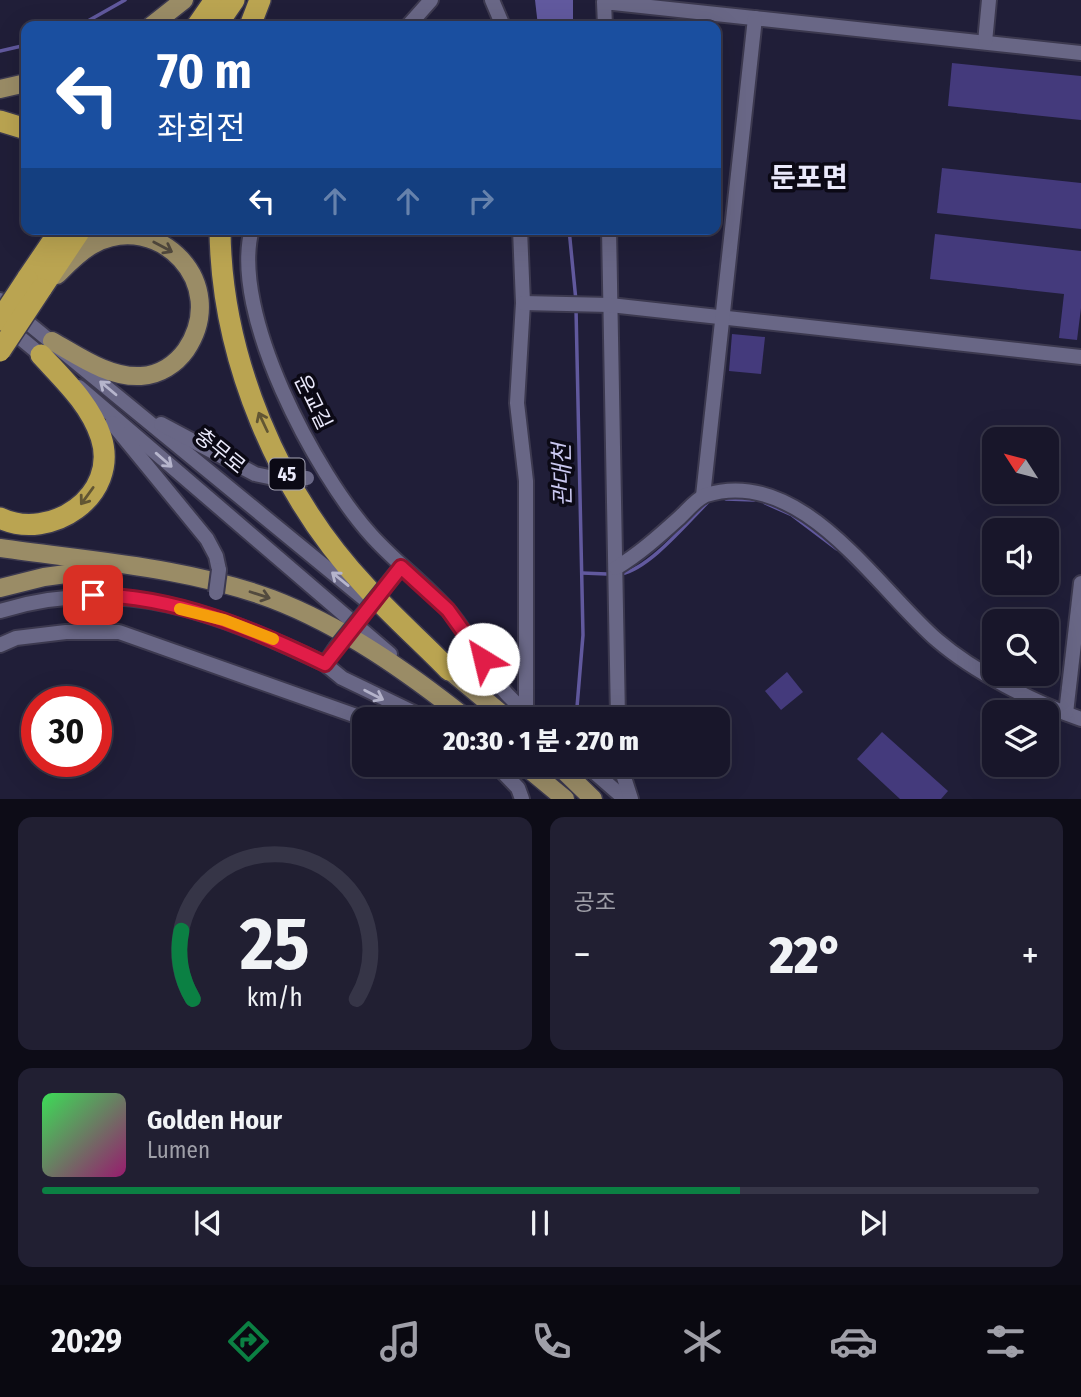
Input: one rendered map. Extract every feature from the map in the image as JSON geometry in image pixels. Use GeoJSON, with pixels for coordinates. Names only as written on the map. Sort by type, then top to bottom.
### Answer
{"type":"FeatureCollection","features":[{"type":"Feature","properties":{"kind":"highway"},"geometry":{"type":"LineString","coordinates":[[200,21],[215,0]]}},
{"type":"Feature","properties":{"kind":"highway"},"geometry":{"type":"LineString","coordinates":[[219,21],[233,0]]}},
{"type":"Feature","properties":{"kind":"highway"},"geometry":{"type":"LineString","coordinates":[[252,21],[260,0]]}},
{"type":"Feature","properties":{"kind":"highway"},"geometry":{"type":"LineString","coordinates":[[0,121],[21,127]]}},
{"type":"Feature","properties":{"kind":"highway"},"geometry":{"type":"LineString","coordinates":[[34,284],[52,235]]}},
{"type":"Feature","properties":{"kind":"highway"},"geometry":{"type":"LineString","coordinates":[[0,351],[58,235]]}},
{"type":"Feature","properties":{"kind":"highway"},"geometry":{"type":"LineString","coordinates":[[0,320],[76,235]]}},
{"type":"Feature","properties":{"kind":"highway","name":"45"},"geometry":{"type":"LineString","coordinates":[[220,235],[220,256],[230,320],[241,365],[256,407],[294,490],[364,586],[449,670]]}},
{"type":"Feature","properties":{"kind":"highway"},"geometry":{"type":"LineString","coordinates":[[0,517],[23,525],[48,524],[61,520],[84,502],[102,466],[102,440],[89,412],[46,348]]}},
{"type":"Feature","properties":{"kind":"main road"},"geometry":{"type":"LineString","coordinates":[[157,21],[184,0]]}},
{"type":"Feature","properties":{"kind":"main road"},"geometry":{"type":"LineString","coordinates":[[0,89],[21,84]]}},
{"type":"Feature","properties":{"kind":"main road"},"geometry":{"type":"LineString","coordinates":[[34,284],[91,245],[110,238],[128,237],[148,240],[173,253],[194,276],[201,295],[201,319],[191,342],[175,363],[154,374],[131,376],[103,369],[46,348]]}},
{"type":"Feature","properties":{"kind":"main road"},"geometry":{"type":"LineString","coordinates":[[0,548],[165,571],[235,587],[326,624],[436,694]]}},
{"type":"Feature","properties":{"kind":"main road"},"geometry":{"type":"LineString","coordinates":[[0,588],[95,570],[165,571]]}},
{"type":"Feature","properties":{"kind":"main road","name":"충무로"},"geometry":{"type":"LineString","coordinates":[[449,670],[494,707]]}},
{"type":"Feature","properties":{"kind":"main road","name":"충무로"},"geometry":{"type":"LineString","coordinates":[[436,694],[452,707]]}},
{"type":"Feature","properties":{"kind":"main road"},"geometry":{"type":"LineString","coordinates":[[539,777],[565,799]]}},
{"type":"Feature","properties":{"kind":"main road"},"geometry":{"type":"LineString","coordinates":[[570,777],[593,799]]}},
{"type":"Feature","properties":{"kind":"street"},"geometry":{"type":"LineString","coordinates":[[412,21],[431,0]]}},
{"type":"Feature","properties":{"kind":"street"},"geometry":{"type":"LineString","coordinates":[[492,0],[501,21]]}},
{"type":"Feature","properties":{"kind":"street"},"geometry":{"type":"LineString","coordinates":[[985,36],[989,0]]}},
{"type":"Feature","properties":{"kind":"street"},"geometry":{"type":"LineString","coordinates":[[605,21],[604,2],[755,18],[985,36],[1081,53]]}},
{"type":"Feature","properties":{"kind":"street"},"geometry":{"type":"LineString","coordinates":[[704,496],[721,316],[755,18]]}},
{"type":"Feature","properties":{"kind":"street","name":"운교길"},"geometry":{"type":"LineString","coordinates":[[252,235],[249,276],[260,328],[276,374],[323,467],[369,533],[448,610],[505,692],[520,707]]}},
{"type":"Feature","properties":{"kind":"street"},"geometry":{"type":"LineString","coordinates":[[521,235],[530,304],[517,403],[526,481],[529,707]]}},
{"type":"Feature","properties":{"kind":"street"},"geometry":{"type":"LineString","coordinates":[[609,235],[607,304],[618,707]]}},
{"type":"Feature","properties":{"kind":"street","name":"충무로"},"geometry":{"type":"LineString","coordinates":[[0,300],[94,400],[436,694]]}},
{"type":"Feature","properties":{"kind":"street"},"geometry":{"type":"LineString","coordinates":[[530,304],[607,304],[1081,357]]}},
{"type":"Feature","properties":{"kind":"street","name":"충무로"},"geometry":{"type":"LineString","coordinates":[[0,320],[46,348],[133,409],[449,670]]}},
{"type":"Feature","properties":{"kind":"street"},"geometry":{"type":"LineString","coordinates":[[94,400],[207,539],[216,556],[219,570],[212,617]]}},
{"type":"Feature","properties":{"kind":"street"},"geometry":{"type":"LineString","coordinates":[[133,409],[255,474],[283,480],[307,478],[323,467]]}},
{"type":"Feature","properties":{"kind":"street"},"geometry":{"type":"LineString","coordinates":[[616,568],[637,555],[704,496],[731,491],[771,496],[791,506],[840,541],[939,642],[972,664],[1081,719]]}},
{"type":"Feature","properties":{"kind":"street"},"geometry":{"type":"LineString","coordinates":[[325,664],[401,567]]}},
{"type":"Feature","properties":{"kind":"street"},"geometry":{"type":"LineString","coordinates":[[1066,713],[1081,583]]}},
{"type":"Feature","properties":{"kind":"street"},"geometry":{"type":"LineString","coordinates":[[0,611],[32,601],[68,595],[118,595],[212,617],[260,633],[325,664],[351,683],[402,707]]}},
{"type":"Feature","properties":{"kind":"street"},"geometry":{"type":"LineString","coordinates":[[0,645],[16,638],[66,632],[118,632],[352,714]]}},
{"type":"Feature","properties":{"kind":"street"},"geometry":{"type":"LineString","coordinates":[[507,777],[518,788],[522,799]]}},
{"type":"Feature","properties":{"kind":"street"},"geometry":{"type":"LineString","coordinates":[[600,777],[621,795]]}},
{"type":"Feature","properties":{"kind":"street"},"geometry":{"type":"LineString","coordinates":[[624,777],[631,799]]}},
{"type":"Feature","properties":{"kind":"shaded area"},"geometry":{"type":"Polygon","coordinates":[[[535,0],[573,0],[573,21],[537,21],[535,0]]]}},
{"type":"Feature","properties":{"kind":"building"},"geometry":{"type":"Polygon","coordinates":[[[952,63],[1081,76],[1081,120],[948,106],[952,63]]]}},
{"type":"Feature","properties":{"kind":"building"},"geometry":{"type":"Polygon","coordinates":[[[942,168],[1081,183],[1081,229],[937,213],[942,168]]]}},
{"type":"Feature","properties":{"kind":"building"},"geometry":{"type":"Polygon","coordinates":[[[935,234],[1081,251],[1081,308],[1077,340],[1059,338],[1064,294],[930,279],[935,234]]]}},
{"type":"Feature","properties":{"kind":"building"},"geometry":{"type":"Polygon","coordinates":[[[732,334],[765,337],[761,374],[729,371],[732,334]]]}},
{"type":"Feature","properties":{"kind":"building"},"geometry":{"type":"Polygon","coordinates":[[[787,672],[803,692],[781,710],[765,691],[787,672]]]}},
{"type":"Feature","properties":{"kind":"building"},"geometry":{"type":"Polygon","coordinates":[[[882,732],[948,791],[941,799],[900,799],[857,759],[882,732]]]}},
{"type":"Feature","properties":{"kind":"waterway"},"geometry":{"type":"LineString","coordinates":[[88,21],[125,0]]}},
{"type":"Feature","properties":{"kind":"waterway"},"geometry":{"type":"LineString","coordinates":[[0,51],[21,46]]}},
{"type":"Feature","properties":{"kind":"waterway","name":"관대천"},"geometry":{"type":"LineString","coordinates":[[570,235],[576,301]]}},
{"type":"Feature","properties":{"kind":"waterway","name":"관대천"},"geometry":{"type":"LineString","coordinates":[[576,309],[583,635],[577,707]]}},
{"type":"Feature","properties":{"kind":"waterway"},"geometry":{"type":"LineString","coordinates":[[621,574],[633,570],[657,553],[712,498]]}},
{"type":"Feature","properties":{"kind":"waterway"},"geometry":{"type":"LineString","coordinates":[[726,499],[754,500]]}},
{"type":"Feature","properties":{"kind":"waterway"},"geometry":{"type":"LineString","coordinates":[[765,503],[792,515],[837,549]]}},
{"type":"Feature","properties":{"kind":"waterway"},"geometry":{"type":"LineString","coordinates":[[845,556],[939,650]]}},
{"type":"Feature","properties":{"kind":"waterway"},"geometry":{"type":"LineString","coordinates":[[582,573],[607,574]]}},
{"type":"Feature","properties":{"kind":"slow traffic"},"geometry":{"type":"LineString","coordinates":[[180,609],[224,620],[273,639]]}},
{"type":"Feature","properties":{"kind":"district","name":"둔포면"},"geometry":{"type":"Point","coordinates":[809,177]}},
{"type":"Feature","properties":{"kind":"route"},"geometry":{"type":"LineString","coordinates":[[93,595],[118,595],[224,620],[260,633],[325,664],[401,567],[448,610],[483,659]]}}]}
